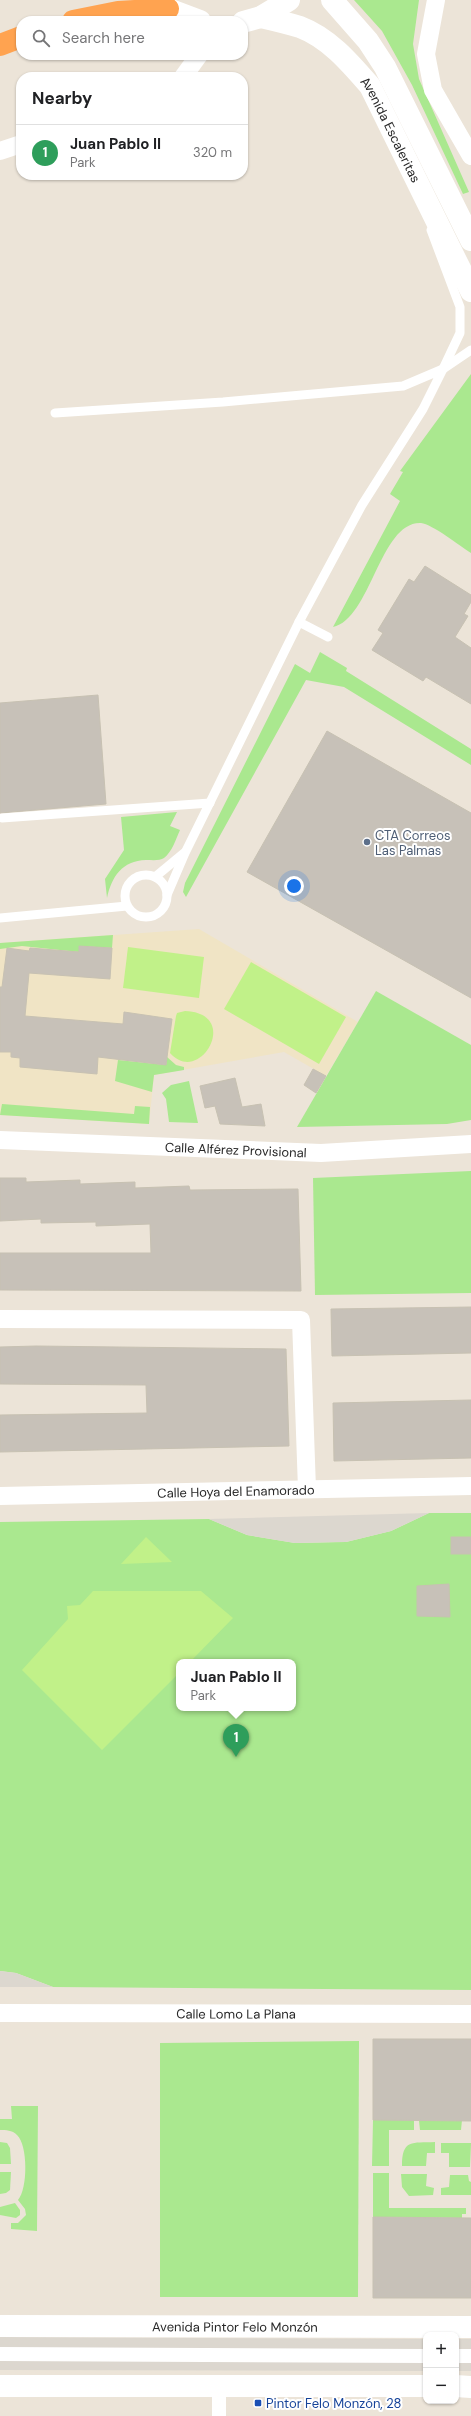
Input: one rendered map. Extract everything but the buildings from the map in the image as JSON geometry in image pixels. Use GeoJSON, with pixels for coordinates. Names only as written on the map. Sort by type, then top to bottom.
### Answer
{"type":"FeatureCollection","features":[{"type":"Feature","properties":{"kind":"highway"},"geometry":{"type":"LineString","coordinates":[[98,16],[162,4]]}},
{"type":"Feature","properties":{"kind":"highway"},"geometry":{"type":"LineString","coordinates":[[0,45],[16,39]]}},
{"type":"Feature","properties":{"kind":"street"},"geometry":{"type":"LineString","coordinates":[[252,19],[289,0]]}},
{"type":"Feature","properties":{"kind":"street","name":"Avenida Escaleritas"},"geometry":{"type":"LineString","coordinates":[[332,0],[368,41],[385,67],[469,231]]}},
{"type":"Feature","properties":{"kind":"street"},"geometry":{"type":"LineString","coordinates":[[436,0],[426,54],[433,90],[471,156]]}},
{"type":"Feature","properties":{"kind":"street"},"geometry":{"type":"LineString","coordinates":[[162,4],[189,16]]}},
{"type":"Feature","properties":{"kind":"street","name":"Avenida Escaleritas"},"geometry":{"type":"LineString","coordinates":[[252,19],[301,28],[345,57],[370,86],[471,291]]}},
{"type":"Feature","properties":{"kind":"street"},"geometry":{"type":"LineString","coordinates":[[186,72],[195,60]]}},
{"type":"Feature","properties":{"kind":"street"},"geometry":{"type":"LineString","coordinates":[[0,151],[16,146]]}},
{"type":"Feature","properties":{"kind":"street","name":"Calle Alférez Provisional"},"geometry":{"type":"LineString","coordinates":[[0,1140],[321,1153],[471,1144]]}},
{"type":"Feature","properties":{"kind":"street"},"geometry":{"type":"LineString","coordinates":[[0,1319],[301,1320],[307,1489]]}},
{"type":"Feature","properties":{"kind":"street","name":"Calle Hoya del Enamorado"},"geometry":{"type":"LineString","coordinates":[[0,1496],[471,1486]]}},
{"type":"Feature","properties":{"kind":"street","name":"Calle Lomo La Plana"},"geometry":{"type":"LineString","coordinates":[[0,2013],[471,2014]]}},
{"type":"Feature","properties":{"kind":"street","name":"Avenida Pintor Felo Monzón"},"geometry":{"type":"LineString","coordinates":[[0,2326],[471,2327]]}},
{"type":"Feature","properties":{"kind":"street"},"geometry":{"type":"LineString","coordinates":[[0,2354],[423,2356]]}},
{"type":"Feature","properties":{"kind":"street"},"geometry":{"type":"LineString","coordinates":[[459,2356],[471,2356]]}},
{"type":"Feature","properties":{"kind":"street"},"geometry":{"type":"LineString","coordinates":[[0,2386],[423,2386]]}},
{"type":"Feature","properties":{"kind":"street"},"geometry":{"type":"LineString","coordinates":[[459,2386],[471,2387]]}},
{"type":"Feature","properties":{"kind":"street"},"geometry":{"type":"LineString","coordinates":[[219,2387],[219,2416]]}},
{"type":"Feature","properties":{"kind":"lane"},"geometry":{"type":"LineString","coordinates":[[167,895],[162,882],[155,877],[143,874],[131,880],[124,892],[127,906],[137,916],[151,916],[163,909],[167,895],[185,852],[299,622],[362,505],[423,409],[460,333],[460,307],[438,253],[414,174]]}},
{"type":"Feature","properties":{"kind":"lane"},"geometry":{"type":"LineString","coordinates":[[55,413],[223,402],[403,386],[443,369],[471,350]]}},
{"type":"Feature","properties":{"kind":"lane"},"geometry":{"type":"LineString","coordinates":[[299,622],[328,637]]}},
{"type":"Feature","properties":{"kind":"lane"},"geometry":{"type":"LineString","coordinates":[[2,818],[210,803]]}},
{"type":"Feature","properties":{"kind":"lane"},"geometry":{"type":"LineString","coordinates":[[155,877],[185,852]]}},
{"type":"Feature","properties":{"kind":"lane"},"geometry":{"type":"LineString","coordinates":[[0,918],[127,906]]}},
{"type":"Feature","properties":{"kind":"shaded area"},"geometry":{"type":"Polygon","coordinates":[[[199,929],[358,1022],[326,1076],[284,1052],[154,1075],[149,1124],[0,1115],[0,943],[199,929]]]}},
{"type":"Feature","properties":{"kind":"shaded area"},"geometry":{"type":"Polygon","coordinates":[[[429,1513],[391,1531],[346,1542],[295,1543],[247,1535],[209,1519],[429,1513]]]}},
{"type":"Feature","properties":{"kind":"shaded area"},"geometry":{"type":"Polygon","coordinates":[[[0,1971],[16,1973],[53,1987],[0,1987],[0,1971]]]}},
{"type":"Feature","properties":{"kind":"shaded area"},"geometry":{"type":"Polygon","coordinates":[[[0,2337],[423,2339],[423,2371],[0,2370],[0,2337]]]}},
{"type":"Feature","properties":{"kind":"shaded area"},"geometry":{"type":"Polygon","coordinates":[[[459,2339],[471,2339],[471,2371],[459,2371],[459,2339]]]}},
{"type":"Feature","properties":{"kind":"green space"},"geometry":{"type":"Polygon","coordinates":[[[354,0],[419,0],[413,44],[419,79],[469,192],[463,194],[412,85],[382,31],[354,0]]]}},
{"type":"Feature","properties":{"kind":"green space"},"geometry":{"type":"Polygon","coordinates":[[[471,374],[471,553],[426,524],[421,523],[407,527],[395,537],[385,553],[357,607],[346,620],[333,627],[400,501],[390,494],[403,472],[400,471],[471,374]]]}},
{"type":"Feature","properties":{"kind":"green space"},"geometry":{"type":"Polygon","coordinates":[[[320,652],[347,668],[346,671],[471,749],[471,765],[344,687],[306,680],[186,897],[183,892],[185,883],[295,664],[310,673],[320,652]]]}},
{"type":"Feature","properties":{"kind":"green space"},"geometry":{"type":"Polygon","coordinates":[[[177,812],[170,826],[180,830],[174,845],[167,855],[160,860],[138,861],[130,863],[124,867],[115,877],[107,898],[105,879],[124,850],[121,817],[177,812]]]}},
{"type":"Feature","properties":{"kind":"green space"},"geometry":{"type":"Polygon","coordinates":[[[113,935],[112,948],[80,946],[79,952],[22,946],[0,949],[0,943],[113,935]]]}},
{"type":"Feature","properties":{"kind":"green space"},"geometry":{"type":"Polygon","coordinates":[[[128,947],[204,957],[199,998],[123,988],[128,947]]]}},
{"type":"Feature","properties":{"kind":"green space"},"geometry":{"type":"Polygon","coordinates":[[[251,962],[346,1017],[319,1064],[224,1009],[251,962]]]}},
{"type":"Feature","properties":{"kind":"green space"},"geometry":{"type":"Polygon","coordinates":[[[376,991],[471,1045],[471,1120],[447,1124],[297,1127],[376,991]]]}},
{"type":"Feature","properties":{"kind":"green space"},"geometry":{"type":"Polygon","coordinates":[[[185,1011],[202,1015],[211,1023],[213,1034],[210,1046],[203,1055],[193,1061],[182,1061],[170,1053],[177,1013],[185,1011]]]}},
{"type":"Feature","properties":{"kind":"green space"},"geometry":{"type":"Polygon","coordinates":[[[167,1057],[176,1065],[184,1067],[184,1070],[154,1075],[152,1092],[115,1081],[118,1060],[166,1065],[167,1057]]]}},
{"type":"Feature","properties":{"kind":"green space"},"geometry":{"type":"Polygon","coordinates":[[[189,1081],[198,1123],[169,1122],[166,1099],[162,1093],[171,1085],[189,1081]]]}},
{"type":"Feature","properties":{"kind":"green space"},"geometry":{"type":"Polygon","coordinates":[[[2,1104],[134,1114],[135,1106],[150,1107],[149,1124],[0,1115],[2,1104]]]}},
{"type":"Feature","properties":{"kind":"green space"},"geometry":{"type":"Polygon","coordinates":[[[471,1171],[471,1293],[315,1295],[313,1178],[471,1171]]]}},
{"type":"Feature","properties":{"kind":"green space"},"geometry":{"type":"Polygon","coordinates":[[[429,1513],[471,1513],[471,1990],[53,1987],[16,1973],[0,1971],[0,1522],[209,1519],[247,1535],[295,1543],[346,1542],[391,1531],[429,1513]]]}},
{"type":"Feature","properties":{"kind":"green space"},"geometry":{"type":"Polygon","coordinates":[[[146,1537],[172,1562],[121,1564],[146,1537]]]}},
{"type":"Feature","properties":{"kind":"green space"},"geometry":{"type":"Polygon","coordinates":[[[93,1591],[201,1591],[233,1618],[193,1659],[176,1659],[176,1676],[102,1750],[22,1670],[68,1619],[67,1606],[80,1605],[93,1591]]]}},
{"type":"Feature","properties":{"kind":"green space"},"geometry":{"type":"Polygon","coordinates":[[[359,2041],[358,2297],[160,2297],[160,2043],[359,2041]]]}},
{"type":"Feature","properties":{"kind":"green space"},"geometry":{"type":"Polygon","coordinates":[[[11,2106],[38,2106],[37,2231],[11,2229],[11,2223],[18,2223],[26,2215],[25,2209],[18,2200],[24,2187],[25,2177],[25,2157],[21,2140],[13,2132],[0,2130],[0,2119],[12,2119],[11,2106]]]}},
{"type":"Feature","properties":{"kind":"green space"},"geometry":{"type":"Polygon","coordinates":[[[373,2120],[414,2120],[414,2130],[389,2130],[389,2166],[372,2166],[373,2120]]]}},
{"type":"Feature","properties":{"kind":"green space"},"geometry":{"type":"Polygon","coordinates":[[[462,2120],[461,2130],[420,2130],[419,2121],[462,2120]]]}},
{"type":"Feature","properties":{"kind":"green space"},"geometry":{"type":"Polygon","coordinates":[[[0,2142],[7,2143],[10,2148],[11,2164],[0,2164],[0,2142]]]}},
{"type":"Feature","properties":{"kind":"green space"},"geometry":{"type":"Polygon","coordinates":[[[435,2142],[435,2153],[427,2153],[426,2166],[402,2166],[404,2151],[410,2144],[435,2142]]]}},
{"type":"Feature","properties":{"kind":"green space"},"geometry":{"type":"Polygon","coordinates":[[[441,2143],[471,2143],[470,2167],[449,2167],[449,2153],[441,2153],[441,2143]]]}},
{"type":"Feature","properties":{"kind":"green space"},"geometry":{"type":"Polygon","coordinates":[[[0,2172],[11,2172],[10,2190],[6,2193],[0,2194],[0,2172]]]}},
{"type":"Feature","properties":{"kind":"green space"},"geometry":{"type":"Polygon","coordinates":[[[373,2173],[389,2173],[389,2208],[466,2208],[466,2214],[462,2214],[462,2218],[373,2217],[373,2173]]]}},
{"type":"Feature","properties":{"kind":"green space"},"geometry":{"type":"Polygon","coordinates":[[[401,2174],[427,2174],[426,2186],[434,2188],[433,2195],[409,2196],[402,2187],[401,2174]]]}},
{"type":"Feature","properties":{"kind":"green space"},"geometry":{"type":"Polygon","coordinates":[[[450,2175],[468,2175],[469,2181],[471,2182],[471,2195],[441,2195],[441,2188],[449,2187],[450,2175]]]}},
{"type":"Feature","properties":{"kind":"green space"},"geometry":{"type":"Polygon","coordinates":[[[15,2203],[20,2210],[20,2215],[16,2218],[0,2215],[0,2207],[15,2203]]]}},
{"type":"Feature","properties":{"kind":"place","name":"CTA Correos Las Palmas"},"geometry":{"type":"Point","coordinates":[367,842]}},
{"type":"Feature","properties":{"kind":"place","name":"Juan Pablo II"},"geometry":{"type":"Point","coordinates":[236,1757]}},
{"type":"Feature","properties":{"kind":"place","name":"Pintor Felo Monzón, 28"},"geometry":{"type":"Point","coordinates":[258,2403]}}]}
